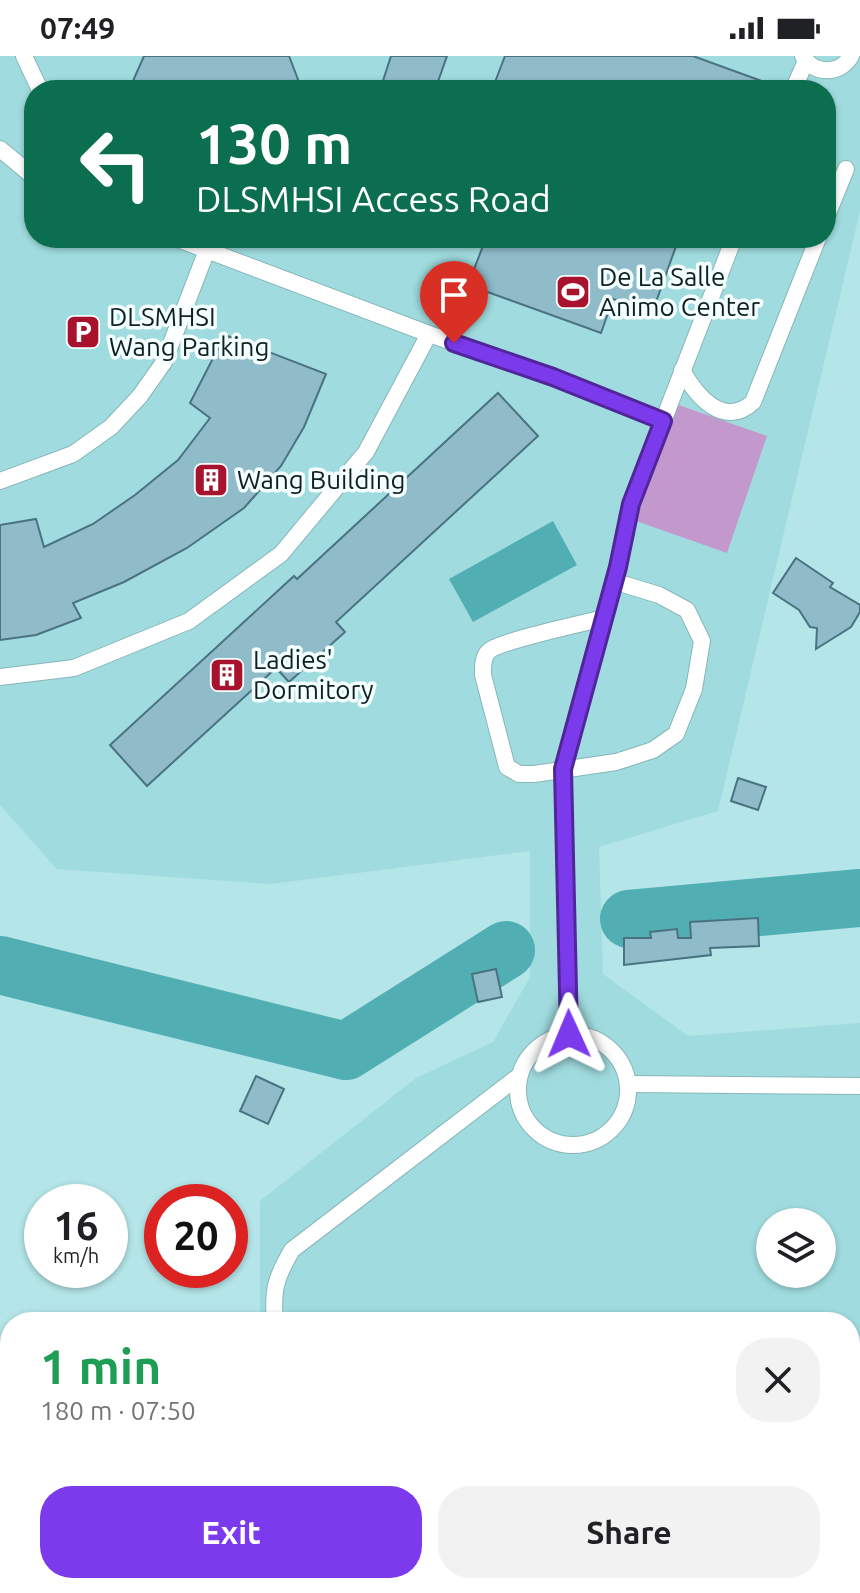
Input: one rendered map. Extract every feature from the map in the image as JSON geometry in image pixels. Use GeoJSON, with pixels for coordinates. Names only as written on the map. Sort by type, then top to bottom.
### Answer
{"type":"FeatureCollection","features":[{"type":"Feature","properties":{"kind":"lane"},"geometry":{"type":"LineString","coordinates":[[24,56],[35,80]]}},
{"type":"Feature","properties":{"kind":"lane"},"geometry":{"type":"LineString","coordinates":[[797,80],[804,59],[822,71],[832,71],[841,68],[851,56]]}},
{"type":"Feature","properties":{"kind":"lane"},"geometry":{"type":"LineString","coordinates":[[0,149],[24,169]]}},
{"type":"Feature","properties":{"kind":"lane"},"geometry":{"type":"LineString","coordinates":[[836,194],[846,169]]}},
{"type":"Feature","properties":{"kind":"lane"},"geometry":{"type":"LineString","coordinates":[[202,248],[553,377],[663,421]]}},
{"type":"Feature","properties":{"kind":"lane"},"geometry":{"type":"LineString","coordinates":[[569,1034],[563,769],[631,504],[730,248]]}},
{"type":"Feature","properties":{"kind":"lane"},"geometry":{"type":"LineString","coordinates":[[682,370],[691,386],[709,405],[730,413],[745,409],[753,402],[814,248]]}},
{"type":"Feature","properties":{"kind":"lane"},"geometry":{"type":"LineString","coordinates":[[0,481],[73,454],[111,427],[140,396],[164,362],[207,250]]}},
{"type":"Feature","properties":{"kind":"lane"},"geometry":{"type":"LineString","coordinates":[[0,677],[74,668],[189,621],[281,554],[366,452],[429,334]]}},
{"type":"Feature","properties":{"kind":"lane"},"geometry":{"type":"LineString","coordinates":[[604,618],[507,643],[489,651],[483,661],[483,675],[507,767],[519,774],[534,774],[616,762],[653,750],[676,734],[694,689],[702,641],[687,610],[659,595],[613,581]]}},
{"type":"Feature","properties":{"kind":"lane"},"geometry":{"type":"LineString","coordinates":[[569,1034],[586,1035],[609,1047],[624,1067],[629,1084],[628,1102],[622,1118],[610,1132],[578,1146],[544,1138],[530,1126],[521,1111],[518,1093],[519,1076],[526,1060],[538,1047],[569,1034]]}},
{"type":"Feature","properties":{"kind":"lane"},"geometry":{"type":"LineString","coordinates":[[274,1312],[279,1273],[292,1250],[519,1076]]}},
{"type":"Feature","properties":{"kind":"lane"},"geometry":{"type":"LineString","coordinates":[[629,1084],[860,1086]]}},
{"type":"Feature","properties":{"kind":"shaded area"},"geometry":{"type":"Polygon","coordinates":[[[0,56],[860,56],[860,211],[718,811],[599,847],[603,974],[688,1036],[860,1023],[860,1312],[260,1312],[260,1201],[416,1078],[493,1042],[530,977],[530,851],[271,884],[57,869],[0,805],[0,56]]]}},
{"type":"Feature","properties":{"kind":"shaded area"},"geometry":{"type":"Polygon","coordinates":[[[676,404],[767,436],[727,553],[636,521],[676,404]]]}},
{"type":"Feature","properties":{"kind":"shaded area"},"geometry":{"type":"Polygon","coordinates":[[[553,521],[577,565],[473,622],[449,579],[553,521]]]}},
{"type":"Feature","properties":{"kind":"building"},"geometry":{"type":"Polygon","coordinates":[[[144,56],[289,56],[298,80],[133,80],[144,56]]]}},
{"type":"Feature","properties":{"kind":"building"},"geometry":{"type":"Polygon","coordinates":[[[391,56],[447,56],[439,80],[383,80],[391,56]]]}},
{"type":"Feature","properties":{"kind":"building"},"geometry":{"type":"Polygon","coordinates":[[[505,56],[693,56],[759,80],[496,80],[505,56]]]}},
{"type":"Feature","properties":{"kind":"building","name":"De La Salle Animo Center"},"geometry":{"type":"Polygon","coordinates":[[[482,248],[675,248],[652,313],[613,299],[601,333],[468,285],[482,248]]]}},
{"type":"Feature","properties":{"kind":"building","name":"Wang Building"},"geometry":{"type":"Polygon","coordinates":[[[225,335],[326,374],[304,427],[281,466],[244,508],[187,548],[124,582],[73,603],[81,618],[36,635],[0,640],[0,525],[36,519],[44,547],[93,524],[178,460],[210,418],[190,403],[225,335]]]}},
{"type":"Feature","properties":{"kind":"building"},"geometry":{"type":"Polygon","coordinates":[[[498,393],[538,436],[336,622],[345,632],[289,682],[276,668],[147,786],[110,745],[294,576],[297,579],[498,393]]]}},
{"type":"Feature","properties":{"kind":"building"},"geometry":{"type":"Polygon","coordinates":[[[796,558],[833,583],[830,587],[860,605],[860,612],[851,627],[816,649],[817,628],[810,627],[799,610],[773,593],[796,558]]]}},
{"type":"Feature","properties":{"kind":"building"},"geometry":{"type":"Polygon","coordinates":[[[738,778],[766,787],[758,810],[731,801],[738,778]]]}},
{"type":"Feature","properties":{"kind":"building"},"geometry":{"type":"Polygon","coordinates":[[[758,918],[759,946],[710,948],[711,955],[624,965],[624,938],[651,938],[650,932],[677,929],[678,938],[691,938],[690,922],[758,918]]]}},
{"type":"Feature","properties":{"kind":"building"},"geometry":{"type":"Polygon","coordinates":[[[496,969],[502,997],[478,1002],[472,974],[496,969]]]}},
{"type":"Feature","properties":{"kind":"building"},"geometry":{"type":"Polygon","coordinates":[[[256,1076],[284,1089],[268,1124],[240,1111],[256,1076]]]}},
{"type":"Feature","properties":{"kind":"waterway"},"geometry":{"type":"LineString","coordinates":[[629,919],[860,898]]}},
{"type":"Feature","properties":{"kind":"waterway"},"geometry":{"type":"LineString","coordinates":[[0,965],[346,1051],[506,950]]}},
{"type":"Feature","properties":{"kind":"place","name":"De La Salle Animo Center"},"geometry":{"type":"Point","coordinates":[573,292]}},
{"type":"Feature","properties":{"kind":"place","name":"DLSMHSI Wang Parking"},"geometry":{"type":"Point","coordinates":[83,332]}},
{"type":"Feature","properties":{"kind":"place","name":"Wang Building"},"geometry":{"type":"Point","coordinates":[211,480]}},
{"type":"Feature","properties":{"kind":"place","name":"Ladies' Dormitory"},"geometry":{"type":"Point","coordinates":[227,675]}},
{"type":"Feature","properties":{"kind":"route"},"geometry":{"type":"LineString","coordinates":[[454,343],[553,377],[663,421],[631,504],[618,567],[563,769],[569,1034]]}}]}
